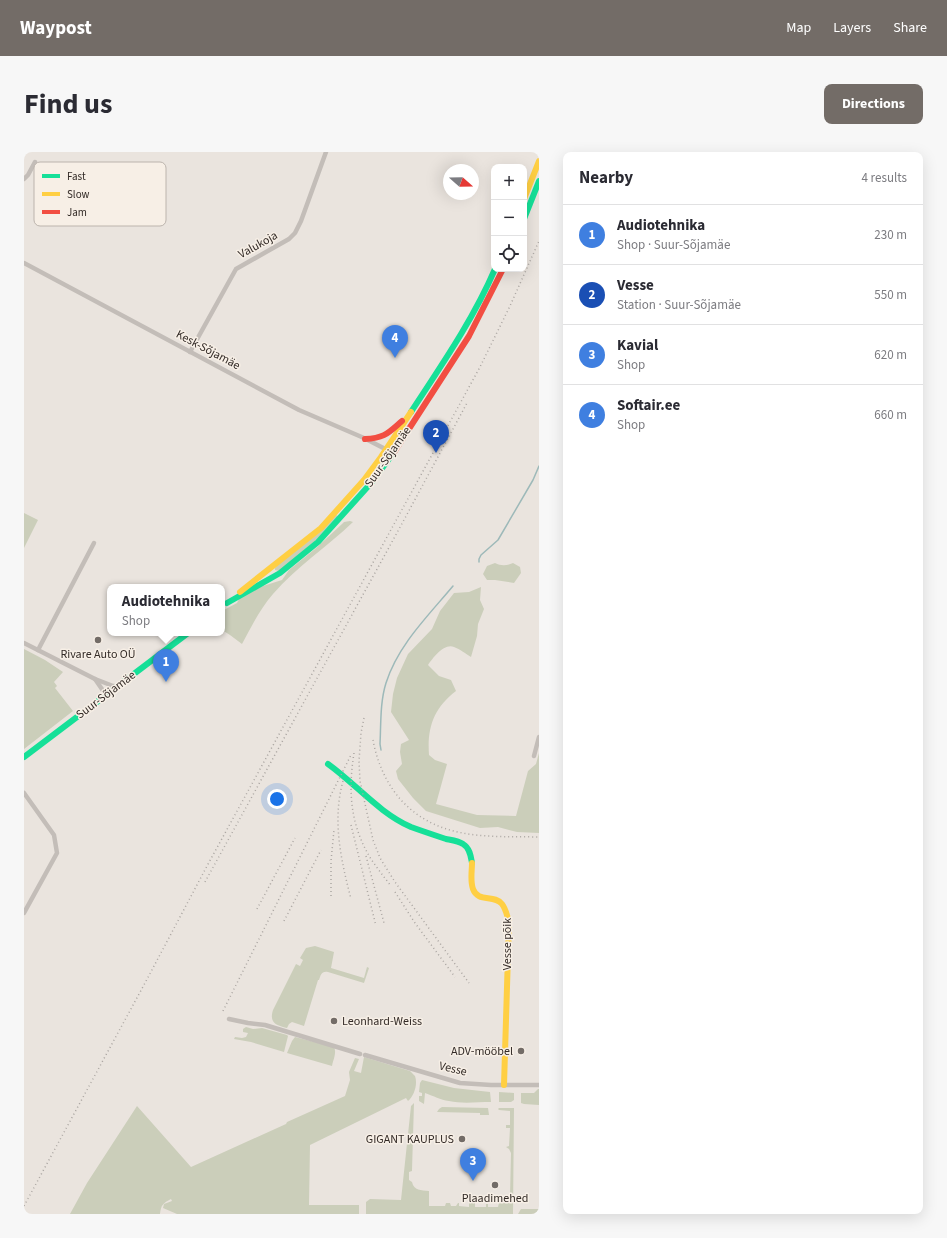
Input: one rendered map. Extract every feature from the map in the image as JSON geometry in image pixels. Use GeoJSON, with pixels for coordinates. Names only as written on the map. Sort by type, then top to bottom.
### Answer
{"type":"FeatureCollection","features":[{"type":"Feature","properties":{"kind":"main road"},"geometry":{"type":"LineString","coordinates":[[527,191],[539,161]]}},
{"type":"Feature","properties":{"kind":"main road"},"geometry":{"type":"LineString","coordinates":[[527,211],[539,181]]}},
{"type":"Feature","properties":{"kind":"main road","name":"Suur-Sõjamäe"},"geometry":{"type":"LineString","coordinates":[[225,605],[321,528],[356,490],[386,449],[463,332],[487,288],[494,272]]}},
{"type":"Feature","properties":{"kind":"main road","name":"Suur-Sõjamäe"},"geometry":{"type":"LineString","coordinates":[[225,605],[280,573],[318,542],[372,482],[393,453],[468,336],[502,272]]}},
{"type":"Feature","properties":{"kind":"main road"},"geometry":{"type":"LineString","coordinates":[[365,439],[382,438],[408,416]]}},
{"type":"Feature","properties":{"kind":"main road"},"geometry":{"type":"LineString","coordinates":[[268,570],[274,577]]}},
{"type":"Feature","properties":{"kind":"main road","name":"Suur-Sõjamäe"},"geometry":{"type":"LineString","coordinates":[[24,757],[184,636]]}},
{"type":"Feature","properties":{"kind":"main road","name":"Vesse põik"},"geometry":{"type":"LineString","coordinates":[[328,764],[342,774],[389,815],[404,823],[463,844],[469,850],[472,857],[472,887],[475,893],[481,898],[495,899],[502,903],[506,911],[508,922],[504,1085]]}},
{"type":"Feature","properties":{"kind":"street","name":"Valukoja"},"geometry":{"type":"LineString","coordinates":[[190,352],[236,269],[289,239],[295,233],[301,221],[326,152]]}},
{"type":"Feature","properties":{"kind":"street"},"geometry":{"type":"LineString","coordinates":[[24,179],[34,164]]}},
{"type":"Feature","properties":{"kind":"street","name":"Kesk-Sõjamäe"},"geometry":{"type":"LineString","coordinates":[[24,263],[298,410],[365,439],[393,453]]}},
{"type":"Feature","properties":{"kind":"street"},"geometry":{"type":"LineString","coordinates":[[38,650],[94,543]]}},
{"type":"Feature","properties":{"kind":"street"},"geometry":{"type":"LineString","coordinates":[[24,643],[95,679],[113,686],[118,686]]}},
{"type":"Feature","properties":{"kind":"street"},"geometry":{"type":"LineString","coordinates":[[95,679],[106,695]]}},
{"type":"Feature","properties":{"kind":"street"},"geometry":{"type":"LineString","coordinates":[[534,756],[539,737]]}},
{"type":"Feature","properties":{"kind":"street"},"geometry":{"type":"LineString","coordinates":[[24,793],[54,835],[57,853],[24,913]]}},
{"type":"Feature","properties":{"kind":"street","name":"Vesse"},"geometry":{"type":"LineString","coordinates":[[229,1019],[265,1025],[460,1083],[539,1085]]}},
{"type":"Feature","properties":{"kind":"green space"},"geometry":{"type":"Polygon","coordinates":[[[24,513],[38,520],[24,548],[24,513]]]}},
{"type":"Feature","properties":{"kind":"green space"},"geometry":{"type":"Polygon","coordinates":[[[336,515],[338,516],[316,540],[279,571],[275,570],[278,565],[319,533],[336,515]]]}},
{"type":"Feature","properties":{"kind":"green space"},"geometry":{"type":"Polygon","coordinates":[[[344,522],[353,522],[282,584],[260,612],[242,644],[225,632],[225,609],[237,603],[240,597],[263,586],[282,580],[289,570],[315,549],[344,522]]]}},
{"type":"Feature","properties":{"kind":"green space"},"geometry":{"type":"Polygon","coordinates":[[[495,563],[499,565],[508,565],[513,563],[520,567],[521,573],[514,583],[487,580],[483,574],[487,566],[495,563]]]}},
{"type":"Feature","properties":{"kind":"green space"},"geometry":{"type":"Polygon","coordinates":[[[481,587],[480,600],[484,609],[478,624],[477,636],[471,657],[450,646],[439,652],[428,665],[439,676],[451,680],[456,691],[448,697],[437,711],[429,736],[429,755],[435,760],[447,764],[436,804],[477,815],[516,816],[528,771],[536,764],[539,753],[539,833],[517,832],[498,827],[480,828],[426,811],[413,798],[398,779],[396,771],[402,764],[400,752],[401,744],[409,740],[391,712],[397,678],[408,654],[432,629],[440,611],[454,593],[469,592],[481,587]]]}},
{"type":"Feature","properties":{"kind":"green space"},"geometry":{"type":"Polygon","coordinates":[[[24,649],[63,672],[54,682],[57,686],[55,688],[73,711],[24,749],[24,649]]]}},
{"type":"Feature","properties":{"kind":"green space"},"geometry":{"type":"Polygon","coordinates":[[[315,946],[334,952],[331,968],[364,978],[367,967],[369,968],[364,983],[324,972],[318,980],[304,1026],[292,1022],[287,1028],[280,1026],[273,1021],[273,1010],[296,964],[300,966],[303,960],[300,958],[306,948],[315,946]]]}},
{"type":"Feature","properties":{"kind":"green space"},"geometry":{"type":"Polygon","coordinates":[[[246,1027],[253,1029],[262,1028],[287,1035],[284,1052],[251,1042],[234,1039],[235,1037],[246,1037],[248,1033],[243,1032],[243,1029],[246,1027]]]}},
{"type":"Feature","properties":{"kind":"green space"},"geometry":{"type":"Polygon","coordinates":[[[295,1037],[334,1047],[335,1054],[332,1066],[287,1053],[295,1037]]]}},
{"type":"Feature","properties":{"kind":"green space"},"geometry":{"type":"Polygon","coordinates":[[[364,1057],[410,1071],[415,1076],[416,1086],[414,1093],[408,1101],[406,1098],[310,1145],[309,1205],[359,1205],[359,1214],[177,1214],[163,1208],[164,1204],[161,1208],[160,1214],[70,1214],[87,1183],[137,1106],[191,1167],[345,1096],[350,1080],[349,1072],[355,1058],[359,1059],[354,1071],[361,1073],[364,1057]],[[171,1199],[164,1204],[172,1201],[171,1199]]]}},
{"type":"Feature","properties":{"kind":"green space"},"geometry":{"type":"Polygon","coordinates":[[[422,1080],[454,1088],[490,1092],[491,1102],[454,1102],[443,1100],[425,1093],[424,1104],[419,1101],[419,1096],[422,1096],[422,1093],[419,1092],[420,1083],[422,1080]]]}},
{"type":"Feature","properties":{"kind":"green space"},"geometry":{"type":"Polygon","coordinates":[[[538,1089],[539,1105],[521,1103],[521,1093],[534,1093],[538,1089]]]}},
{"type":"Feature","properties":{"kind":"green space"},"geometry":{"type":"Polygon","coordinates":[[[499,1092],[514,1093],[514,1100],[511,1102],[499,1102],[499,1092]]]}},
{"type":"Feature","properties":{"kind":"green space"},"geometry":{"type":"Polygon","coordinates":[[[414,1103],[412,1171],[409,1172],[409,1180],[416,1189],[429,1191],[429,1206],[445,1206],[446,1203],[450,1203],[451,1206],[456,1206],[459,1203],[459,1206],[469,1207],[469,1203],[475,1203],[475,1207],[486,1207],[486,1204],[488,1204],[488,1207],[498,1207],[499,1203],[504,1203],[507,1201],[510,1196],[511,1153],[506,1147],[509,1146],[510,1128],[506,1128],[506,1125],[510,1125],[510,1111],[498,1109],[514,1108],[513,1214],[366,1214],[366,1202],[370,1199],[401,1200],[411,1106],[414,1103]]]}},
{"type":"Feature","properties":{"kind":"green space"},"geometry":{"type":"Polygon","coordinates":[[[442,1107],[488,1108],[489,1115],[480,1115],[480,1113],[437,1112],[442,1107]]]}},
{"type":"Feature","properties":{"kind":"green space"},"geometry":{"type":"Polygon","coordinates":[[[521,1209],[539,1209],[539,1214],[518,1214],[521,1209]]]}},
{"type":"Feature","properties":{"kind":"waterway"},"geometry":{"type":"LineString","coordinates":[[479,562],[481,555],[498,540],[533,480],[539,466]]}},
{"type":"Feature","properties":{"kind":"waterway"},"geometry":{"type":"LineString","coordinates":[[381,750],[381,713],[386,683],[391,669],[406,644],[453,586]]}},
{"type":"Feature","properties":{"kind":"railway"},"geometry":{"type":"LineString","coordinates":[[24,1206],[207,866],[480,367],[510,306],[539,241]]}},
{"type":"Feature","properties":{"kind":"railway"},"geometry":{"type":"LineString","coordinates":[[205,882],[467,403]]}},
{"type":"Feature","properties":{"kind":"railway"},"geometry":{"type":"LineString","coordinates":[[364,718],[361,733],[359,761],[360,781],[373,840],[380,858],[395,882],[469,983]]}},
{"type":"Feature","properties":{"kind":"railway"},"geometry":{"type":"LineString","coordinates":[[373,740],[383,772],[391,787],[401,800],[431,823],[465,834],[501,837],[539,837]]}},
{"type":"Feature","properties":{"kind":"railway"},"geometry":{"type":"LineString","coordinates":[[354,753],[351,794],[355,821],[364,846],[371,859],[391,886]]}},
{"type":"Feature","properties":{"kind":"railway"},"geometry":{"type":"LineString","coordinates":[[223,1011],[351,755]]}},
{"type":"Feature","properties":{"kind":"railway"},"geometry":{"type":"LineString","coordinates":[[343,781],[338,811],[338,826],[341,855],[351,899]]}},
{"type":"Feature","properties":{"kind":"railway"},"geometry":{"type":"LineString","coordinates":[[351,825],[376,926]]}},
{"type":"Feature","properties":{"kind":"railway"},"geometry":{"type":"LineString","coordinates":[[331,896],[331,861],[334,830]]}},
{"type":"Feature","properties":{"kind":"railway"},"geometry":{"type":"LineString","coordinates":[[257,909],[295,838]]}},
{"type":"Feature","properties":{"kind":"railway"},"geometry":{"type":"LineString","coordinates":[[284,921],[321,850]]}},
{"type":"Feature","properties":{"kind":"railway"},"geometry":{"type":"LineString","coordinates":[[366,856],[384,923]]}},
{"type":"Feature","properties":{"kind":"railway"},"geometry":{"type":"LineString","coordinates":[[395,892],[415,923],[455,977]]}},
{"type":"Feature","properties":{"kind":"traffic: fast"},"geometry":{"type":"LineString","coordinates":[[527,211],[539,181]]}},
{"type":"Feature","properties":{"kind":"traffic: fast"},"geometry":{"type":"LineString","coordinates":[[411,412],[467,325],[494,272]]}},
{"type":"Feature","properties":{"kind":"traffic: fast"},"geometry":{"type":"LineString","coordinates":[[227,603],[280,573],[318,542],[372,482],[394,452]]}},
{"type":"Feature","properties":{"kind":"traffic: fast"},"geometry":{"type":"LineString","coordinates":[[24,757],[184,636]]}},
{"type":"Feature","properties":{"kind":"traffic: fast"},"geometry":{"type":"LineString","coordinates":[[328,764],[378,806],[399,821],[411,827],[463,844],[469,850],[472,863]]}},
{"type":"Feature","properties":{"kind":"traffic: slow"},"geometry":{"type":"LineString","coordinates":[[527,191],[539,161]]}},
{"type":"Feature","properties":{"kind":"traffic: slow"},"geometry":{"type":"LineString","coordinates":[[240,592],[321,528],[364,480],[411,412]]}},
{"type":"Feature","properties":{"kind":"traffic: slow"},"geometry":{"type":"LineString","coordinates":[[472,863],[471,876],[475,893],[479,896],[499,901],[504,908],[509,922],[504,1085]]}},
{"type":"Feature","properties":{"kind":"traffic: jam"},"geometry":{"type":"LineString","coordinates":[[394,452],[469,336],[501,272]]}},
{"type":"Feature","properties":{"kind":"traffic: jam"},"geometry":{"type":"LineString","coordinates":[[365,439],[382,436],[402,421]]}},
{"type":"Feature","properties":{"kind":"place","name":"Softair.ee"},"geometry":{"type":"Point","coordinates":[395,358]}},
{"type":"Feature","properties":{"kind":"place","name":"Vesse"},"geometry":{"type":"Point","coordinates":[436,453]}},
{"type":"Feature","properties":{"kind":"place","name":"Rivare Auto OÜ"},"geometry":{"type":"Point","coordinates":[98,640]}},
{"type":"Feature","properties":{"kind":"place","name":"Audiotehnika"},"geometry":{"type":"Point","coordinates":[166,682]}},
{"type":"Feature","properties":{"kind":"place","name":"Leonhard-Weiss"},"geometry":{"type":"Point","coordinates":[334,1021]}},
{"type":"Feature","properties":{"kind":"place","name":"ADV-mööbel"},"geometry":{"type":"Point","coordinates":[521,1051]}},
{"type":"Feature","properties":{"kind":"place","name":"GIGANT KAUPLUS"},"geometry":{"type":"Point","coordinates":[462,1139]}},
{"type":"Feature","properties":{"kind":"place","name":"Kavial"},"geometry":{"type":"Point","coordinates":[473,1181]}},
{"type":"Feature","properties":{"kind":"place","name":"Plaadimehed"},"geometry":{"type":"Point","coordinates":[495,1185]}}]}
